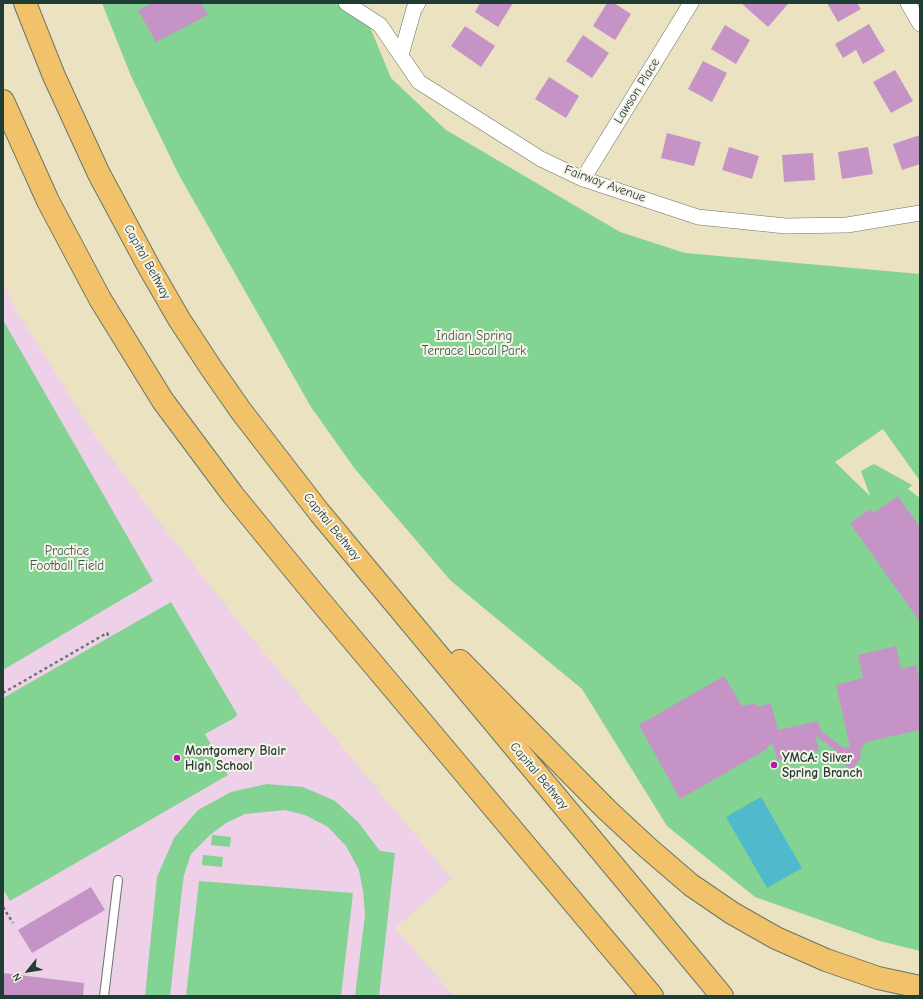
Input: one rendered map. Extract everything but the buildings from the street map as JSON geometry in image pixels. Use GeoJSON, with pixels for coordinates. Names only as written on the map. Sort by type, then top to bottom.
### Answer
{"type":"FeatureCollection","features":[{"type":"Feature","properties":{"kind":"highway","name":"Capital Beltway"},"geometry":{"type":"LineString","coordinates":[[25,3],[54,76],[99,174],[124,223],[179,320],[241,411],[358,559],[722,996]]}},
{"type":"Feature","properties":{"kind":"highway"},"geometry":{"type":"LineString","coordinates":[[3,101],[48,200],[100,299],[163,401],[233,495],[652,996]]}},
{"type":"Feature","properties":{"kind":"highway"},"geometry":{"type":"LineString","coordinates":[[358,559],[607,810],[648,848],[691,884],[732,913],[776,938],[826,960],[863,973],[920,988]]}},
{"type":"Feature","properties":{"kind":"street","name":"Fairway Avenue"},"geometry":{"type":"LineString","coordinates":[[346,3],[380,25],[419,82],[542,159],[584,179],[698,217],[786,226],[847,225],[920,213]]}},
{"type":"Feature","properties":{"kind":"street"},"geometry":{"type":"LineString","coordinates":[[401,55],[414,10],[418,3]]}},
{"type":"Feature","properties":{"kind":"street","name":"Lawson Place"},"geometry":{"type":"LineString","coordinates":[[584,179],[692,3]]}},
{"type":"Feature","properties":{"kind":"street"},"geometry":{"type":"LineString","coordinates":[[908,3],[920,24]]}},
{"type":"Feature","properties":{"kind":"lane"},"geometry":{"type":"LineString","coordinates":[[104,996],[118,880]]}},
{"type":"Feature","properties":{"kind":"path"},"geometry":{"type":"LineString","coordinates":[[3,693],[107,633],[109,637]]}},
{"type":"Feature","properties":{"kind":"path"},"geometry":{"type":"LineString","coordinates":[[3,907],[13,923]]}},
{"type":"Feature","properties":{"kind":"shaded area","name":"Montgomery Blair High School"},"geometry":{"type":"Polygon","coordinates":[[[3,284],[16,310],[93,433],[153,514],[250,636],[452,879],[395,928],[454,996],[3,996],[3,284]]]}},
{"type":"Feature","properties":{"kind":"green space","name":"Indian Spring Terrace Local Park"},"geometry":{"type":"Polygon","coordinates":[[[102,3],[360,3],[391,78],[446,130],[620,232],[685,253],[920,274],[920,481],[883,429],[835,462],[870,496],[861,471],[874,464],[912,485],[908,489],[920,498],[920,951],[880,941],[755,897],[667,826],[582,689],[451,581],[355,469],[311,407],[179,175],[131,76],[102,3]]]}},
{"type":"Feature","properties":{"kind":"green space","name":"Practice Football Field"},"geometry":{"type":"Polygon","coordinates":[[[3,320],[153,581],[3,670],[3,320]]]}},
{"type":"Feature","properties":{"kind":"green space"},"geometry":{"type":"Polygon","coordinates":[[[171,602],[237,714],[236,717],[205,734],[228,775],[10,901],[3,889],[3,698],[171,602]]]}},
{"type":"Feature","properties":{"kind":"green space"},"geometry":{"type":"Polygon","coordinates":[[[267,784],[303,787],[335,801],[358,822],[380,851],[395,853],[379,996],[355,996],[365,915],[359,870],[346,846],[328,827],[305,815],[285,810],[245,814],[226,823],[210,835],[191,854],[184,875],[170,996],[145,996],[157,877],[174,838],[198,810],[231,792],[267,784]]]}},
{"type":"Feature","properties":{"kind":"green space"},"geometry":{"type":"Polygon","coordinates":[[[212,835],[231,837],[230,847],[211,845],[212,835]]]}},
{"type":"Feature","properties":{"kind":"green space"},"geometry":{"type":"Polygon","coordinates":[[[203,855],[223,857],[222,867],[202,865],[203,855]]]}},
{"type":"Feature","properties":{"kind":"green space"},"geometry":{"type":"Polygon","coordinates":[[[199,881],[353,893],[341,996],[186,996],[199,881]]]}},
{"type":"Feature","properties":{"kind":"water"},"geometry":{"type":"Polygon","coordinates":[[[761,797],[802,868],[767,888],[726,817],[761,797]]]}},
{"type":"Feature","properties":{"kind":"place","name":"Montgomery Blair High School"},"geometry":{"type":"Point","coordinates":[177,758]}},
{"type":"Feature","properties":{"kind":"place","name":"YMCA: Silver Spring Branch"},"geometry":{"type":"Point","coordinates":[774,765]}}]}
